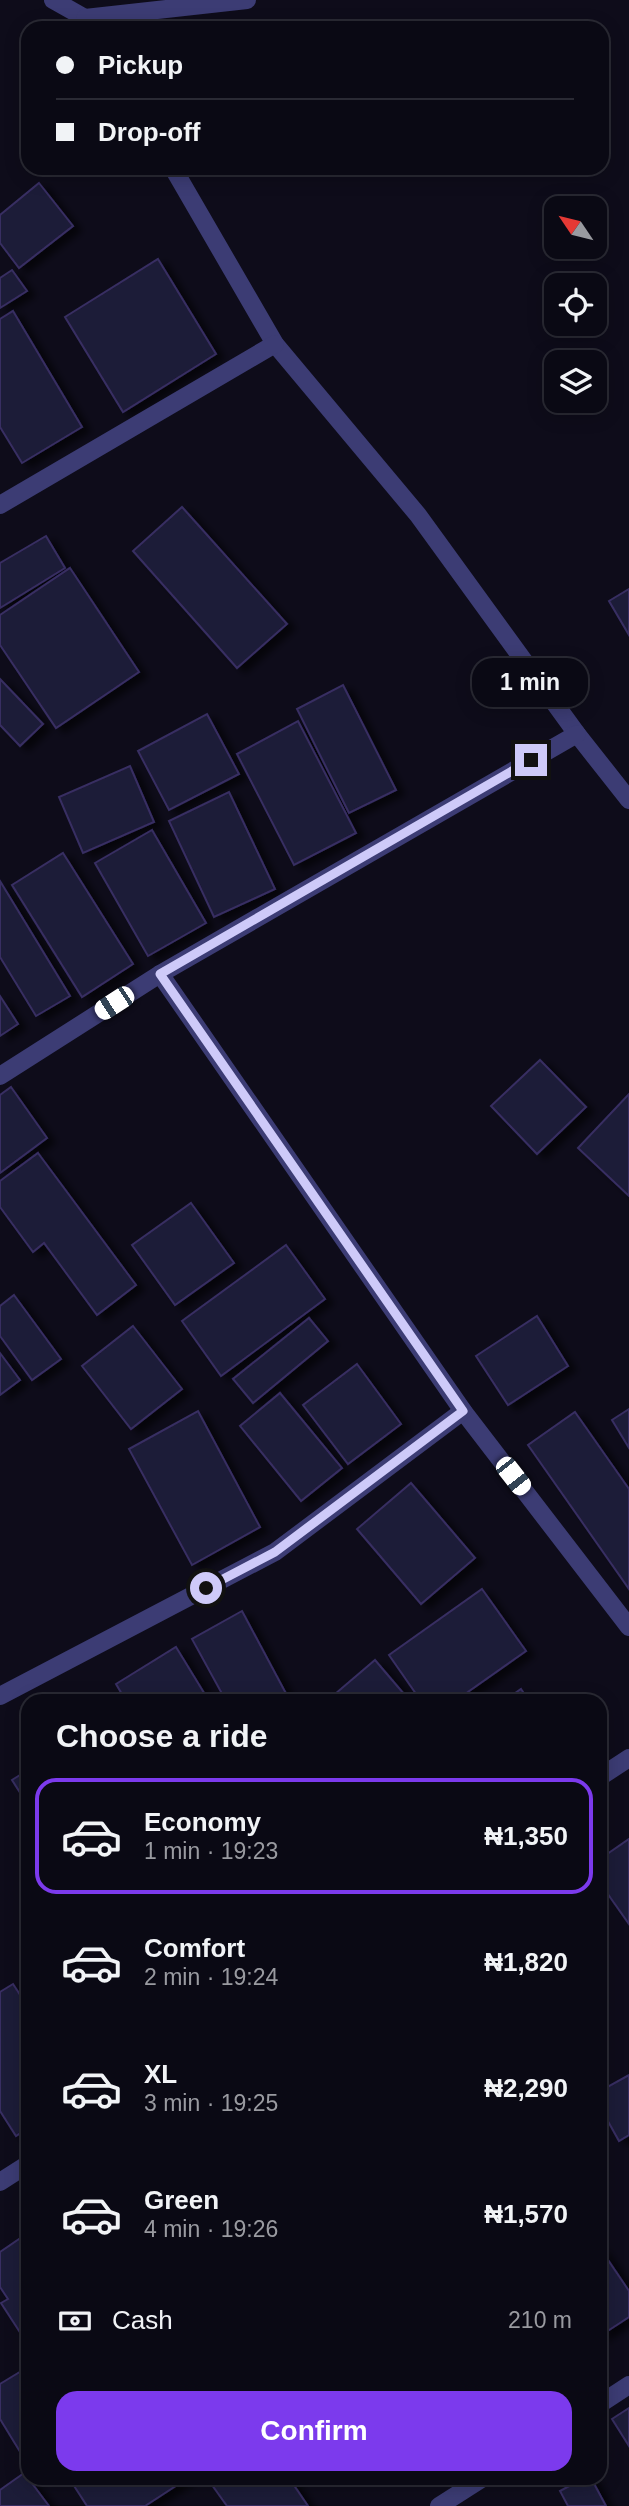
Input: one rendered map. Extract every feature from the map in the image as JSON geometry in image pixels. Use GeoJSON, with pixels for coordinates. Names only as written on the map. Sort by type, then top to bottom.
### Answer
{"type":"FeatureCollection","features":[{"type":"Feature","properties":{"kind":"street"},"geometry":{"type":"LineString","coordinates":[[53,0],[85,21]]}},
{"type":"Feature","properties":{"kind":"street"},"geometry":{"type":"LineString","coordinates":[[102,21],[247,0]]}},
{"type":"Feature","properties":{"kind":"street"},"geometry":{"type":"LineString","coordinates":[[177,175],[275,344],[418,514],[577,734],[629,800]]}},
{"type":"Feature","properties":{"kind":"street"},"geometry":{"type":"LineString","coordinates":[[0,505],[275,344]]}},
{"type":"Feature","properties":{"kind":"street"},"geometry":{"type":"LineString","coordinates":[[0,1076],[160,974],[577,734]]}},
{"type":"Feature","properties":{"kind":"street"},"geometry":{"type":"LineString","coordinates":[[160,974],[463,1411],[629,1627]]}},
{"type":"Feature","properties":{"kind":"street"},"geometry":{"type":"LineString","coordinates":[[0,1696],[275,1552],[463,1411]]}},
{"type":"Feature","properties":{"kind":"street"},"geometry":{"type":"LineString","coordinates":[[607,1772],[629,1758]]}},
{"type":"Feature","properties":{"kind":"street"},"geometry":{"type":"LineString","coordinates":[[0,2182],[21,2168]]}},
{"type":"Feature","properties":{"kind":"street"},"geometry":{"type":"LineString","coordinates":[[607,2399],[629,2385]]}},
{"type":"Feature","properties":{"kind":"street"},"geometry":{"type":"LineString","coordinates":[[439,2506],[472,2485]]}},
{"type":"Feature","properties":{"kind":"building"},"geometry":{"type":"Polygon","coordinates":[[[39,183],[73,226],[19,268],[0,243],[0,215],[39,183]]]}},
{"type":"Feature","properties":{"kind":"building"},"geometry":{"type":"Polygon","coordinates":[[[158,259],[216,354],[123,412],[65,317],[158,259]]]}},
{"type":"Feature","properties":{"kind":"building"},"geometry":{"type":"Polygon","coordinates":[[[12,270],[27,291],[0,308],[0,278],[12,270]]]}},
{"type":"Feature","properties":{"kind":"building"},"geometry":{"type":"Polygon","coordinates":[[[13,311],[82,427],[22,463],[0,427],[0,319],[13,311]]]}},
{"type":"Feature","properties":{"kind":"building"},"geometry":{"type":"Polygon","coordinates":[[[182,507],[287,624],[237,668],[133,551],[182,507]]]}},
{"type":"Feature","properties":{"kind":"building"},"geometry":{"type":"Polygon","coordinates":[[[46,536],[65,568],[0,608],[0,563],[46,536]]]}},
{"type":"Feature","properties":{"kind":"building"},"geometry":{"type":"Polygon","coordinates":[[[70,568],[139,672],[56,728],[0,645],[0,615],[70,568]]]}},
{"type":"Feature","properties":{"kind":"building"},"geometry":{"type":"Polygon","coordinates":[[[629,589],[629,635],[609,601],[629,589]]]}},
{"type":"Feature","properties":{"kind":"building"},"geometry":{"type":"Polygon","coordinates":[[[0,679],[43,724],[20,746],[0,725],[0,679]]]}},
{"type":"Feature","properties":{"kind":"building"},"geometry":{"type":"Polygon","coordinates":[[[343,685],[396,790],[349,813],[297,709],[343,685]]]}},
{"type":"Feature","properties":{"kind":"building"},"geometry":{"type":"Polygon","coordinates":[[[207,714],[239,774],[169,810],[138,751],[207,714]]]}},
{"type":"Feature","properties":{"kind":"building"},"geometry":{"type":"Polygon","coordinates":[[[298,721],[356,833],[294,865],[237,754],[298,721]]]}},
{"type":"Feature","properties":{"kind":"building"},"geometry":{"type":"Polygon","coordinates":[[[130,766],[154,822],[83,853],[59,797],[130,766]]]}},
{"type":"Feature","properties":{"kind":"building"},"geometry":{"type":"Polygon","coordinates":[[[229,792],[275,889],[214,917],[169,821],[229,792]]]}},
{"type":"Feature","properties":{"kind":"building"},"geometry":{"type":"Polygon","coordinates":[[[152,830],[206,923],[148,956],[95,863],[152,830]]]}},
{"type":"Feature","properties":{"kind":"building"},"geometry":{"type":"Polygon","coordinates":[[[63,853],[133,964],[82,997],[12,885],[63,853]]]}},
{"type":"Feature","properties":{"kind":"building"},"geometry":{"type":"Polygon","coordinates":[[[0,881],[70,996],[36,1016],[0,957],[0,881]]]}},
{"type":"Feature","properties":{"kind":"building"},"geometry":{"type":"Polygon","coordinates":[[[0,996],[18,1024],[0,1036],[0,996]]]}},
{"type":"Feature","properties":{"kind":"building"},"geometry":{"type":"Polygon","coordinates":[[[540,1060],[586,1107],[537,1154],[491,1106],[540,1060]]]}},
{"type":"Feature","properties":{"kind":"building"},"geometry":{"type":"Polygon","coordinates":[[[11,1087],[47,1138],[0,1173],[0,1095],[11,1087]]]}},
{"type":"Feature","properties":{"kind":"building"},"geometry":{"type":"Polygon","coordinates":[[[629,1094],[629,1196],[578,1148],[629,1094]]]}},
{"type":"Feature","properties":{"kind":"building"},"geometry":{"type":"Polygon","coordinates":[[[38,1153],[136,1285],[97,1315],[44,1243],[33,1252],[0,1207],[0,1181],[38,1153]]]}},
{"type":"Feature","properties":{"kind":"building"},"geometry":{"type":"Polygon","coordinates":[[[191,1203],[234,1263],[175,1305],[132,1245],[191,1203]]]}},
{"type":"Feature","properties":{"kind":"building"},"geometry":{"type":"Polygon","coordinates":[[[286,1245],[325,1299],[221,1376],[182,1321],[286,1245]]]}},
{"type":"Feature","properties":{"kind":"building"},"geometry":{"type":"Polygon","coordinates":[[[14,1295],[61,1359],[32,1380],[0,1336],[0,1306],[14,1295]]]}},
{"type":"Feature","properties":{"kind":"building"},"geometry":{"type":"Polygon","coordinates":[[[537,1316],[568,1366],[508,1405],[476,1356],[537,1316]]]}},
{"type":"Feature","properties":{"kind":"building"},"geometry":{"type":"Polygon","coordinates":[[[309,1318],[328,1341],[253,1403],[233,1379],[309,1318]]]}},
{"type":"Feature","properties":{"kind":"building"},"geometry":{"type":"Polygon","coordinates":[[[133,1326],[182,1389],[131,1429],[82,1366],[133,1326]]]}},
{"type":"Feature","properties":{"kind":"building"},"geometry":{"type":"Polygon","coordinates":[[[0,1353],[20,1380],[0,1395],[0,1353]]]}},
{"type":"Feature","properties":{"kind":"building"},"geometry":{"type":"Polygon","coordinates":[[[357,1364],[401,1424],[348,1464],[303,1405],[357,1364]]]}},
{"type":"Feature","properties":{"kind":"building"},"geometry":{"type":"Polygon","coordinates":[[[280,1393],[342,1468],[301,1501],[240,1426],[280,1393]]]}},
{"type":"Feature","properties":{"kind":"building"},"geometry":{"type":"Polygon","coordinates":[[[629,1409],[629,1448],[612,1420],[629,1409]]]}},
{"type":"Feature","properties":{"kind":"building"},"geometry":{"type":"Polygon","coordinates":[[[198,1411],[260,1527],[192,1565],[129,1449],[198,1411]]]}},
{"type":"Feature","properties":{"kind":"building"},"geometry":{"type":"Polygon","coordinates":[[[575,1412],[629,1489],[629,1589],[528,1445],[575,1412]]]}},
{"type":"Feature","properties":{"kind":"building"},"geometry":{"type":"Polygon","coordinates":[[[411,1483],[475,1558],[421,1604],[357,1529],[411,1483]]]}},
{"type":"Feature","properties":{"kind":"building"},"geometry":{"type":"Polygon","coordinates":[[[482,1589],[526,1651],[465,1694],[416,1694],[389,1655],[482,1589]]]}},
{"type":"Feature","properties":{"kind":"building"},"geometry":{"type":"Polygon","coordinates":[[[242,1611],[286,1694],[222,1694],[192,1639],[242,1611]]]}},
{"type":"Feature","properties":{"kind":"building"},"geometry":{"type":"Polygon","coordinates":[[[176,1647],[205,1694],[122,1694],[116,1684],[176,1647]]]}},
{"type":"Feature","properties":{"kind":"building"},"geometry":{"type":"Polygon","coordinates":[[[375,1660],[404,1694],[335,1694],[375,1660]]]}},
{"type":"Feature","properties":{"kind":"building"},"geometry":{"type":"Polygon","coordinates":[[[21,1774],[21,1794],[12,1780],[21,1774]]]}},
{"type":"Feature","properties":{"kind":"building"},"geometry":{"type":"Polygon","coordinates":[[[629,1839],[629,1924],[607,1893],[607,1854],[629,1839]]]}},
{"type":"Feature","properties":{"kind":"building"},"geometry":{"type":"Polygon","coordinates":[[[13,1984],[21,1996],[21,2133],[16,2136],[0,2111],[0,1992],[13,1984]]]}},
{"type":"Feature","properties":{"kind":"building"},"geometry":{"type":"Polygon","coordinates":[[[629,2075],[629,2135],[619,2141],[607,2120],[607,2087],[629,2075]]]}},
{"type":"Feature","properties":{"kind":"building"},"geometry":{"type":"Polygon","coordinates":[[[21,2238],[21,2334],[1,2303],[8,2299],[0,2287],[0,2252],[21,2238]]]}},
{"type":"Feature","properties":{"kind":"building"},"geometry":{"type":"Polygon","coordinates":[[[607,2258],[629,2291],[629,2317],[607,2331],[607,2258]]]}},
{"type":"Feature","properties":{"kind":"building"},"geometry":{"type":"Polygon","coordinates":[[[21,2371],[21,2453],[0,2419],[0,2384],[21,2371]]]}},
{"type":"Feature","properties":{"kind":"building"},"geometry":{"type":"Polygon","coordinates":[[[629,2408],[629,2446],[612,2419],[629,2408]]]}},
{"type":"Feature","properties":{"kind":"building"},"geometry":{"type":"Polygon","coordinates":[[[21,2475],[21,2485],[33,2485],[49,2506],[0,2506],[0,2490],[21,2475]]]}},
{"type":"Feature","properties":{"kind":"building"},"geometry":{"type":"Polygon","coordinates":[[[74,2485],[177,2485],[145,2506],[87,2506],[74,2485]]]}},
{"type":"Feature","properties":{"kind":"building"},"geometry":{"type":"Polygon","coordinates":[[[212,2485],[294,2485],[308,2506],[227,2506],[212,2485]]]}},
{"type":"Feature","properties":{"kind":"building"},"geometry":{"type":"Polygon","coordinates":[[[571,2485],[595,2485],[606,2506],[568,2506],[560,2491],[571,2485]]]}},
{"type":"Feature","properties":{"kind":"route"},"geometry":{"type":"LineString","coordinates":[[206,1588],[275,1552],[463,1411],[160,974],[531,760]]}}]}
